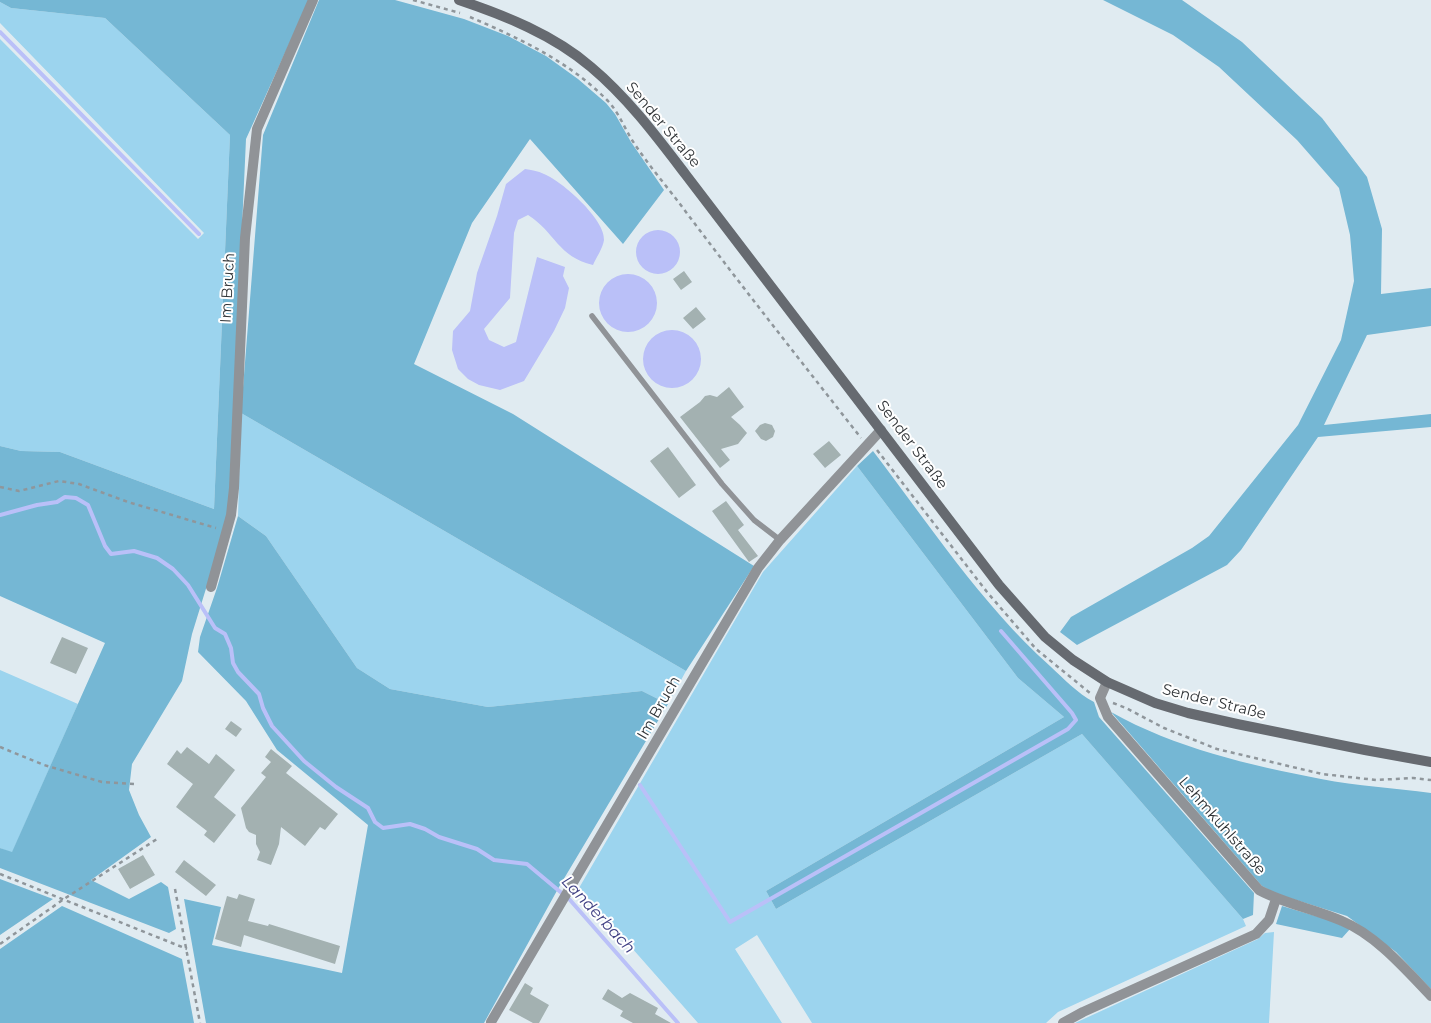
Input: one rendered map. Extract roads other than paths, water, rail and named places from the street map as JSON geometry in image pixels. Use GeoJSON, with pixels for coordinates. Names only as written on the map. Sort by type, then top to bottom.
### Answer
{"type":"FeatureCollection","features":[{"type":"Feature","properties":{"kind":"main road","name":"Sender Straße"},"geometry":{"type":"LineString","coordinates":[[459,0],[516,22],[556,43],[590,66],[618,92],[656,137],[999,585],[1045,637],[1073,660],[1107,682],[1155,703],[1188,713],[1431,762]]}},
{"type":"Feature","properties":{"kind":"street","name":"Im Bruch"},"geometry":{"type":"LineString","coordinates":[[211,587],[231,515],[234,488],[245,238],[257,129],[313,0]]}},
{"type":"Feature","properties":{"kind":"street","name":"Im Bruch"},"geometry":{"type":"LineString","coordinates":[[492,1022],[758,568],[780,540],[881,430]]}},
{"type":"Feature","properties":{"kind":"street","name":"Lehmkuhlstraße"},"geometry":{"type":"LineString","coordinates":[[1107,682],[1100,698],[1108,717],[1259,890],[1276,899],[1344,921],[1391,956],[1431,996]]}},
{"type":"Feature","properties":{"kind":"street"},"geometry":{"type":"LineString","coordinates":[[1063,1023],[1083,1012],[1256,934],[1269,920],[1276,899]]}},
{"type":"Feature","properties":{"kind":"lane"},"geometry":{"type":"LineString","coordinates":[[592,316],[722,484],[754,520],[780,540]]}},
{"type":"Feature","properties":{"kind":"waterway"},"geometry":{"type":"LineString","coordinates":[[0,32],[199,234]]}},
{"type":"Feature","properties":{"kind":"waterway","name":"Landerbach"},"geometry":{"type":"LineString","coordinates":[[0,515],[37,505],[57,502],[65,497],[76,498],[88,505],[105,546],[111,554],[134,551],[157,558],[173,569],[188,585],[215,628],[225,634],[231,648],[233,663],[238,672],[259,694],[263,708],[272,726],[304,761],[336,787],[368,808],[375,822],[383,828],[410,824],[425,829],[439,837],[477,849],[494,860],[527,864],[570,900],[678,1023]]}},
{"type":"Feature","properties":{"kind":"waterway"},"geometry":{"type":"LineString","coordinates":[[640,785],[730,922],[1068,729],[1076,720],[1072,713],[1001,631]]}}]}
